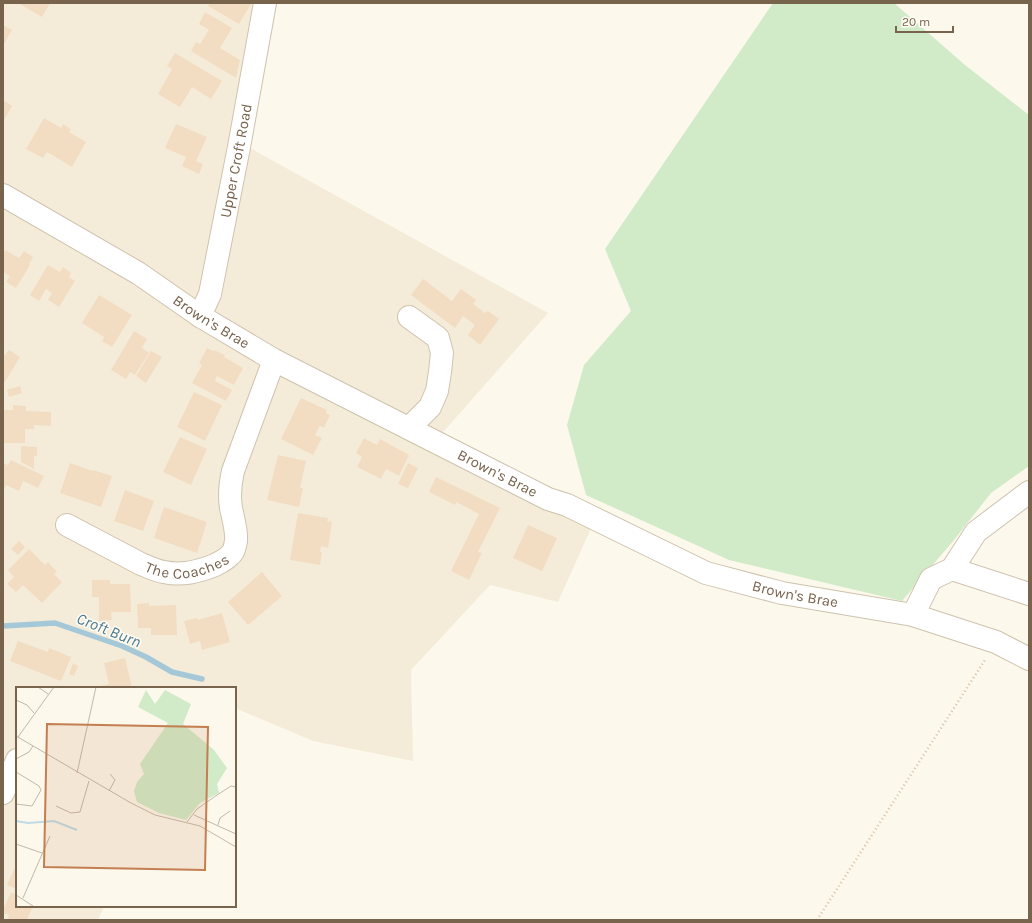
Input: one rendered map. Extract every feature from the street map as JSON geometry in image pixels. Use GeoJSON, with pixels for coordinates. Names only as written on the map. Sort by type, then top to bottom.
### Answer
{"type":"FeatureCollection","features":[{"type":"Feature","properties":{"kind":"street","name":"Upper Croft Road"},"geometry":{"type":"LineString","coordinates":[[200,316],[210,294],[239,148],[265,3]]}},
{"type":"Feature","properties":{"kind":"street","name":"Brown's Brae"},"geometry":{"type":"LineString","coordinates":[[3,195],[138,273],[200,316],[274,360],[548,499],[566,505],[706,573],[782,593],[913,615],[996,642],[1029,659]]}},
{"type":"Feature","properties":{"kind":"street"},"geometry":{"type":"LineString","coordinates":[[409,317],[438,338],[442,354],[437,391],[430,406],[409,428]]}},
{"type":"Feature","properties":{"kind":"street","name":"The Coaches"},"geometry":{"type":"LineString","coordinates":[[67,526],[141,564],[163,572],[175,574],[196,572],[224,561],[231,555],[236,540],[230,483],[233,471],[274,360]]}},
{"type":"Feature","properties":{"kind":"street"},"geometry":{"type":"LineString","coordinates":[[913,615],[931,579],[952,569],[976,532],[1029,492]]}},
{"type":"Feature","properties":{"kind":"street"},"geometry":{"type":"LineString","coordinates":[[952,569],[1029,594]]}},
{"type":"Feature","properties":{"kind":"street"},"geometry":{"type":"LineString","coordinates":[[3,792],[16,762]]}},
{"type":"Feature","properties":{"kind":"path"},"geometry":{"type":"LineString","coordinates":[[817,920],[996,642]]}},
{"type":"Feature","properties":{"kind":"shaded area"},"geometry":{"type":"Polygon","coordinates":[[[3,3],[277,3],[250,148],[548,313],[430,447],[592,526],[558,602],[490,585],[411,670],[413,761],[313,741],[236,708],[236,687],[16,687],[16,907],[104,907],[98,920],[3,920],[3,3]]]}},
{"type":"Feature","properties":{"kind":"green space"},"geometry":{"type":"Polygon","coordinates":[[[773,3],[894,3],[965,65],[1029,115],[1029,466],[991,493],[954,540],[902,601],[729,560],[586,495],[567,425],[584,365],[631,311],[605,249],[773,3]]]}},
{"type":"Feature","properties":{"kind":"building"},"geometry":{"type":"Polygon","coordinates":[[[18,3],[50,3],[42,17],[18,3]]]}},
{"type":"Feature","properties":{"kind":"building"},"geometry":{"type":"Polygon","coordinates":[[[210,3],[251,4],[239,24],[208,6],[210,3]]]}},
{"type":"Feature","properties":{"kind":"building"},"geometry":{"type":"Polygon","coordinates":[[[205,12],[232,28],[220,48],[240,60],[236,78],[191,51],[196,42],[200,44],[209,30],[199,24],[205,12]]]}},
{"type":"Feature","properties":{"kind":"building"},"geometry":{"type":"Polygon","coordinates":[[[3,25],[12,30],[3,46],[3,25]]]}},
{"type":"Feature","properties":{"kind":"building"},"geometry":{"type":"Polygon","coordinates":[[[175,53],[222,81],[211,99],[192,87],[180,107],[158,94],[172,69],[167,66],[175,53]]]}},
{"type":"Feature","properties":{"kind":"building"},"geometry":{"type":"Polygon","coordinates":[[[3,100],[12,106],[3,122],[3,100]]]}},
{"type":"Feature","properties":{"kind":"building"},"geometry":{"type":"Polygon","coordinates":[[[44,118],[61,128],[63,124],[71,129],[69,132],[86,142],[72,167],[47,152],[43,158],[26,149],[44,118]]]}},
{"type":"Feature","properties":{"kind":"building"},"geometry":{"type":"Polygon","coordinates":[[[176,124],[207,137],[196,161],[203,164],[199,174],[182,166],[186,157],[165,148],[176,124]]]}},
{"type":"Feature","properties":{"kind":"building"},"geometry":{"type":"Polygon","coordinates":[[[5,250],[19,258],[24,251],[33,257],[29,264],[30,265],[16,288],[6,282],[10,276],[3,272],[3,254],[5,250]]]}},
{"type":"Feature","properties":{"kind":"building"},"geometry":{"type":"Polygon","coordinates":[[[48,265],[60,272],[63,267],[71,273],[69,277],[75,281],[59,307],[48,300],[52,293],[46,289],[39,301],[30,295],[48,265]]]}},
{"type":"Feature","properties":{"kind":"building"},"geometry":{"type":"Polygon","coordinates":[[[423,279],[452,301],[461,289],[476,300],[473,304],[485,313],[488,311],[499,319],[480,345],[468,335],[475,325],[463,316],[455,328],[411,295],[423,279]]]}},
{"type":"Feature","properties":{"kind":"building"},"geometry":{"type":"Polygon","coordinates":[[[99,295],[132,315],[112,347],[102,341],[104,337],[82,323],[99,295]]]}},
{"type":"Feature","properties":{"kind":"building"},"geometry":{"type":"Polygon","coordinates":[[[134,331],[147,339],[142,348],[149,353],[135,375],[130,372],[126,379],[111,370],[134,331]]]}},
{"type":"Feature","properties":{"kind":"building"},"geometry":{"type":"Polygon","coordinates":[[[207,348],[225,355],[224,357],[243,368],[234,385],[217,376],[215,381],[232,390],[226,401],[192,383],[202,365],[199,363],[207,348]]]}},
{"type":"Feature","properties":{"kind":"building"},"geometry":{"type":"Polygon","coordinates":[[[9,350],[20,357],[3,385],[3,354],[5,355],[9,350]]]}},
{"type":"Feature","properties":{"kind":"building"},"geometry":{"type":"Polygon","coordinates":[[[151,351],[162,357],[146,383],[136,376],[151,351]]]}},
{"type":"Feature","properties":{"kind":"building"},"geometry":{"type":"Polygon","coordinates":[[[20,386],[22,393],[9,397],[7,390],[20,386]]]}},
{"type":"Feature","properties":{"kind":"building"},"geometry":{"type":"Polygon","coordinates":[[[194,392],[222,405],[205,441],[177,427],[194,392]]]}},
{"type":"Feature","properties":{"kind":"building"},"geometry":{"type":"Polygon","coordinates":[[[301,398],[327,410],[326,413],[330,415],[324,428],[320,426],[315,435],[322,438],[313,455],[281,439],[301,398]]]}},
{"type":"Feature","properties":{"kind":"building"},"geometry":{"type":"Polygon","coordinates":[[[13,405],[26,406],[26,411],[51,412],[51,426],[34,425],[34,429],[25,429],[25,443],[3,443],[4,410],[13,410],[13,405]]]}},
{"type":"Feature","properties":{"kind":"building"},"geometry":{"type":"Polygon","coordinates":[[[180,437],[207,449],[191,485],[163,472],[180,437]]]}},
{"type":"Feature","properties":{"kind":"building"},"geometry":{"type":"Polygon","coordinates":[[[364,438],[377,445],[380,439],[409,455],[399,476],[386,469],[381,479],[357,467],[362,457],[356,453],[364,438]]]}},
{"type":"Feature","properties":{"kind":"building"},"geometry":{"type":"Polygon","coordinates":[[[21,446],[37,447],[37,456],[34,456],[34,469],[21,462],[21,446]]]}},
{"type":"Feature","properties":{"kind":"building"},"geometry":{"type":"Polygon","coordinates":[[[278,455],[306,461],[300,488],[303,488],[299,507],[267,500],[278,455]]]}},
{"type":"Feature","properties":{"kind":"building"},"geometry":{"type":"Polygon","coordinates":[[[11,460],[44,476],[38,488],[23,481],[19,491],[6,485],[3,491],[3,463],[8,465],[11,460]]]}},
{"type":"Feature","properties":{"kind":"building"},"geometry":{"type":"Polygon","coordinates":[[[70,463],[112,476],[101,507],[60,493],[70,463]]]}},
{"type":"Feature","properties":{"kind":"building"},"geometry":{"type":"Polygon","coordinates":[[[408,463],[418,468],[408,488],[398,484],[408,463]]]}},
{"type":"Feature","properties":{"kind":"building"},"geometry":{"type":"Polygon","coordinates":[[[436,477],[500,508],[478,552],[482,553],[469,580],[451,571],[479,514],[456,502],[455,505],[429,492],[436,477]]]}},
{"type":"Feature","properties":{"kind":"building"},"geometry":{"type":"Polygon","coordinates":[[[125,490],[154,501],[143,531],[114,521],[125,490]]]}},
{"type":"Feature","properties":{"kind":"building"},"geometry":{"type":"Polygon","coordinates":[[[164,507],[207,522],[197,553],[154,538],[164,507]]]}},
{"type":"Feature","properties":{"kind":"building"},"geometry":{"type":"Polygon","coordinates":[[[298,513],[328,518],[327,521],[332,522],[328,548],[321,546],[320,552],[322,552],[320,565],[290,560],[298,513]]]}},
{"type":"Feature","properties":{"kind":"building"},"geometry":{"type":"Polygon","coordinates":[[[528,525],[557,538],[542,571],[513,558],[528,525]]]}},
{"type":"Feature","properties":{"kind":"building"},"geometry":{"type":"Polygon","coordinates":[[[19,541],[25,547],[18,555],[11,549],[19,541]]]}},
{"type":"Feature","properties":{"kind":"building"},"geometry":{"type":"Polygon","coordinates":[[[29,549],[45,565],[48,562],[57,572],[54,574],[62,582],[42,603],[23,585],[16,592],[7,584],[14,577],[8,570],[29,549]]]}},
{"type":"Feature","properties":{"kind":"building"},"geometry":{"type":"Polygon","coordinates":[[[262,572],[282,596],[248,625],[228,602],[262,572]]]}},
{"type":"Feature","properties":{"kind":"building"},"geometry":{"type":"Polygon","coordinates":[[[92,580],[110,580],[110,584],[130,584],[131,612],[111,612],[112,620],[99,621],[99,597],[92,597],[92,580]]]}},
{"type":"Feature","properties":{"kind":"building"},"geometry":{"type":"Polygon","coordinates":[[[149,603],[149,606],[176,605],[177,635],[151,635],[151,628],[138,628],[137,604],[149,603]]]}},
{"type":"Feature","properties":{"kind":"building"},"geometry":{"type":"Polygon","coordinates":[[[222,613],[230,642],[202,650],[200,641],[190,644],[184,621],[197,618],[198,620],[222,613]]]}},
{"type":"Feature","properties":{"kind":"building"},"geometry":{"type":"Polygon","coordinates":[[[18,641],[48,652],[49,648],[71,657],[61,681],[10,661],[18,641]]]}},
{"type":"Feature","properties":{"kind":"building"},"geometry":{"type":"Polygon","coordinates":[[[125,658],[132,687],[97,687],[109,684],[104,663],[125,658]]]}},
{"type":"Feature","properties":{"kind":"building"},"geometry":{"type":"Polygon","coordinates":[[[73,663],[78,666],[74,676],[69,674],[73,663]]]}},
{"type":"Feature","properties":{"kind":"building"},"geometry":{"type":"Polygon","coordinates":[[[15,867],[16,867],[16,889],[7,885],[15,867]]]}},
{"type":"Feature","properties":{"kind":"building"},"geometry":{"type":"Polygon","coordinates":[[[11,892],[16,894],[16,907],[33,907],[27,920],[7,920],[9,915],[3,913],[11,892]]]}},
{"type":"Feature","properties":{"kind":"waterway","name":"Croft Burn"},"geometry":{"type":"LineString","coordinates":[[3,626],[55,623],[122,646],[146,657],[172,672],[202,679]]}}]}
